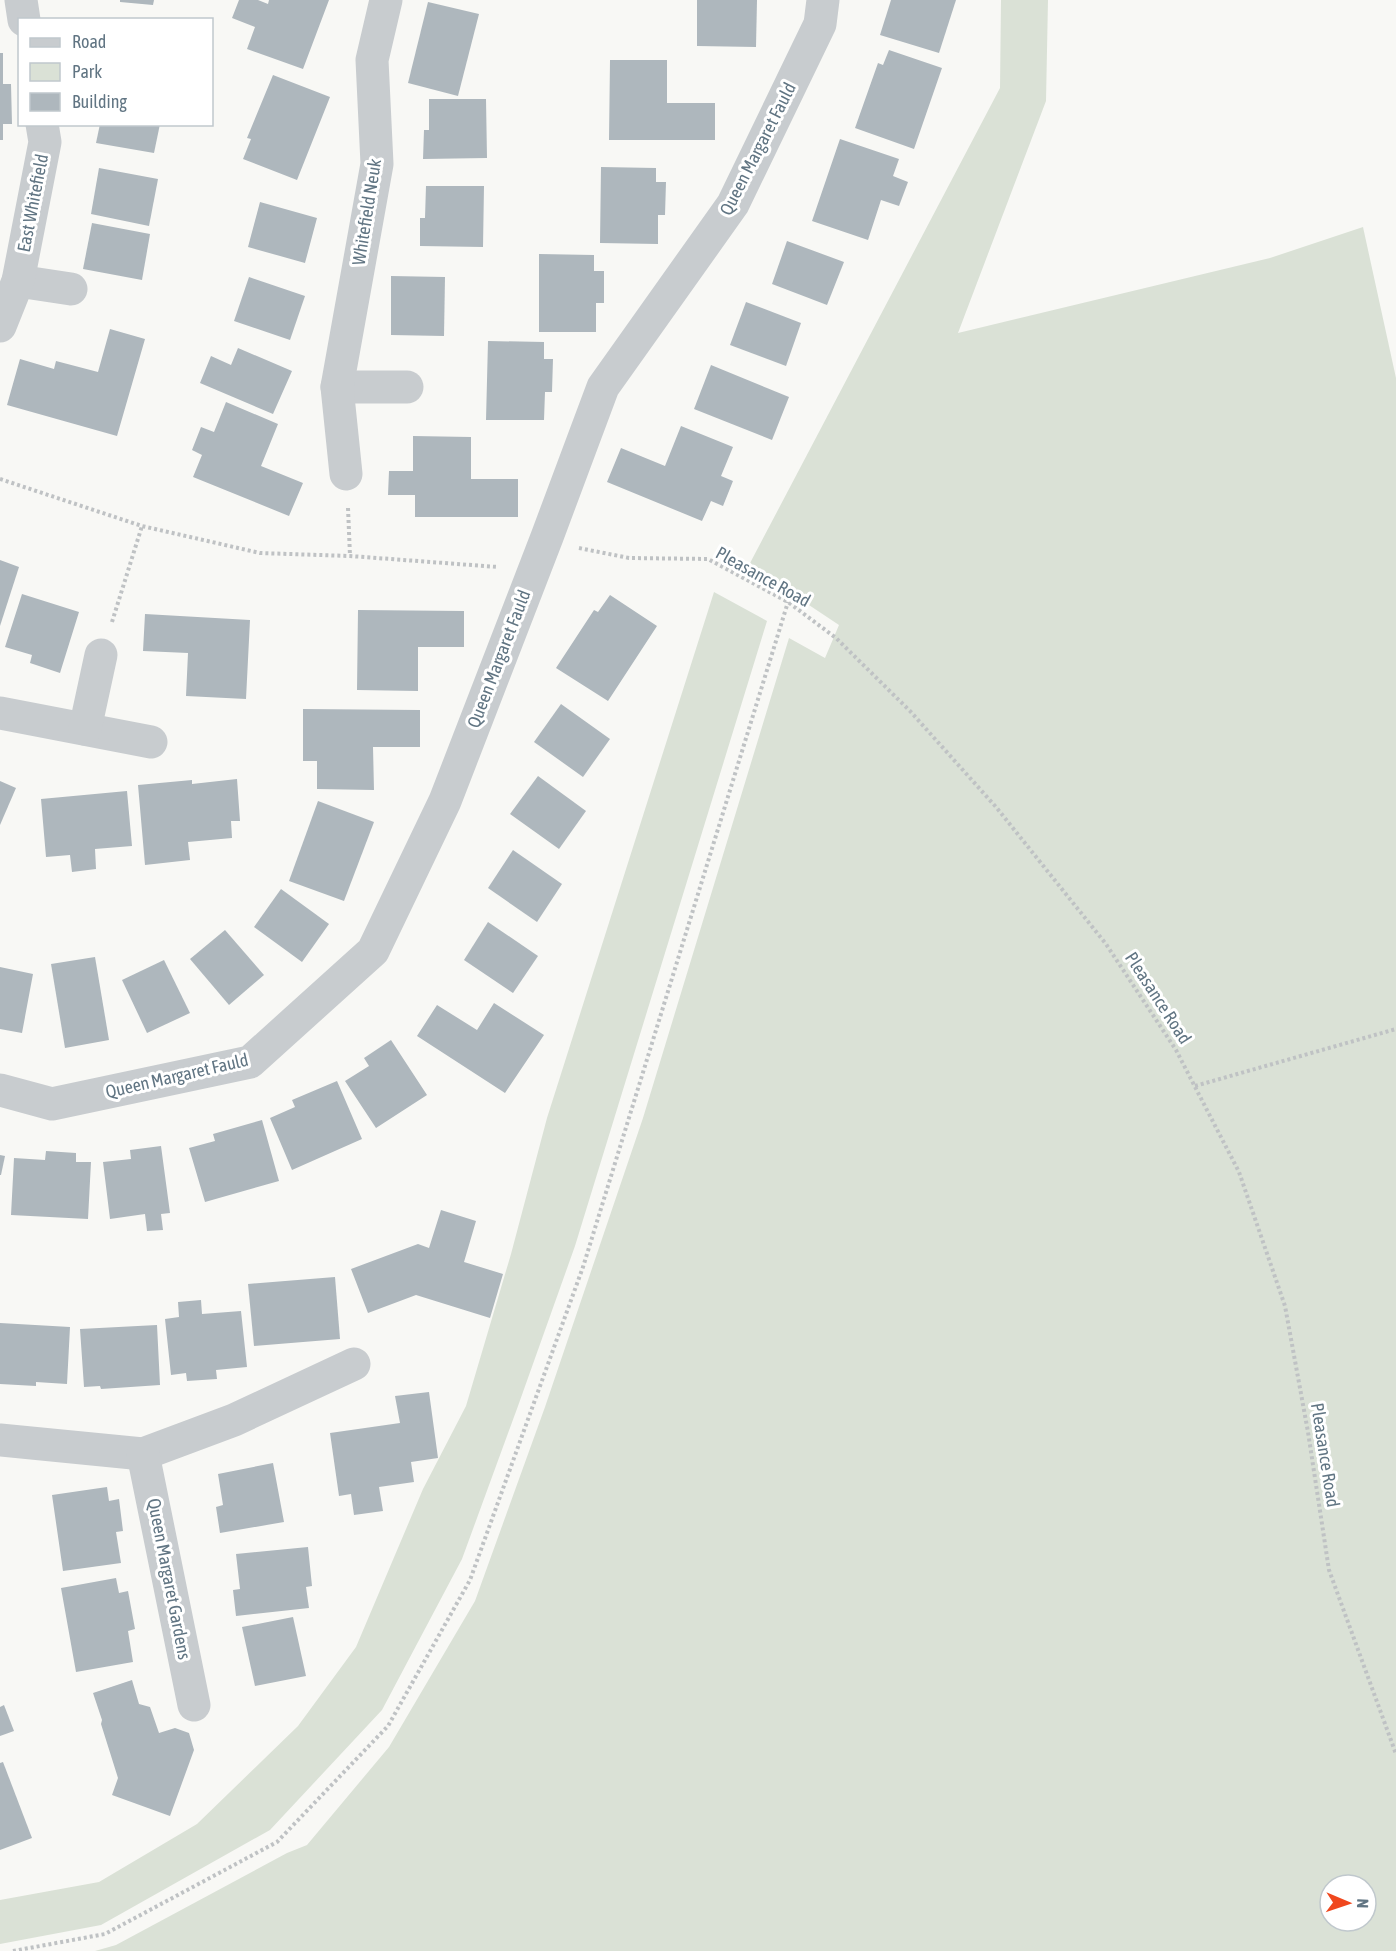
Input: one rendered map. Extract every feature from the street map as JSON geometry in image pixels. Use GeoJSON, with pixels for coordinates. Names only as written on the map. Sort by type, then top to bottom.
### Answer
{"type":"FeatureCollection","features":[{"type":"Feature","properties":{"kind":"street"},"geometry":{"type":"LineString","coordinates":[[21,0],[24,18]]}},
{"type":"Feature","properties":{"kind":"street","name":"Whitefield Neuk"},"geometry":{"type":"LineString","coordinates":[[346,474],[337,387],[377,164],[372,60],[386,0]]}},
{"type":"Feature","properties":{"kind":"street","name":"Queen Margaret Fauld"},"geometry":{"type":"LineString","coordinates":[[0,1090],[52,1104],[250,1062],[372,951],[445,801],[603,387],[734,204],[820,24],[823,0]]}},
{"type":"Feature","properties":{"kind":"street","name":"East Whitefield"},"geometry":{"type":"LineString","coordinates":[[0,326],[18,281],[45,142],[42,126]]}},
{"type":"Feature","properties":{"kind":"street"},"geometry":{"type":"LineString","coordinates":[[18,281],[71,289]]}},
{"type":"Feature","properties":{"kind":"street"},"geometry":{"type":"LineString","coordinates":[[337,387],[407,387]]}},
{"type":"Feature","properties":{"kind":"street"},"geometry":{"type":"LineString","coordinates":[[85,729],[101,655]]}},
{"type":"Feature","properties":{"kind":"street"},"geometry":{"type":"LineString","coordinates":[[0,713],[151,742]]}},
{"type":"Feature","properties":{"kind":"street"},"geometry":{"type":"LineString","coordinates":[[0,1440],[143,1454],[234,1420],[354,1364]]}},
{"type":"Feature","properties":{"kind":"street","name":"Queen Margaret Gardens"},"geometry":{"type":"LineString","coordinates":[[143,1454],[194,1705]]}},
{"type":"Feature","properties":{"kind":"path"},"geometry":{"type":"LineString","coordinates":[[346,474],[350,556]]}},
{"type":"Feature","properties":{"kind":"path"},"geometry":{"type":"LineString","coordinates":[[0,478],[142,526],[260,553],[350,556],[534,570]]}},
{"type":"Feature","properties":{"kind":"path"},"geometry":{"type":"LineString","coordinates":[[101,655],[142,526]]}},
{"type":"Feature","properties":{"kind":"path","name":"Pleasance Road"},"geometry":{"type":"LineString","coordinates":[[547,537],[580,548],[628,558],[708,560],[788,602],[836,638],[902,702],[996,807],[1106,944],[1176,1050],[1239,1172],[1285,1306],[1308,1432],[1329,1570],[1396,1754]]}},
{"type":"Feature","properties":{"kind":"path"},"geometry":{"type":"LineString","coordinates":[[13,1951],[105,1934],[277,1842],[388,1726],[470,1580],[583,1267],[788,602]]}},
{"type":"Feature","properties":{"kind":"path"},"geometry":{"type":"LineString","coordinates":[[1195,1086],[1396,1029]]}},
{"type":"Feature","properties":{"kind":"green space"},"geometry":{"type":"Polygon","coordinates":[[[1001,0],[1048,0],[1046,101],[958,333],[1270,258],[1363,227],[1396,378],[1396,1951],[95,1951],[116,1945],[287,1853],[307,1845],[389,1747],[475,1601],[545,1407],[643,1118],[789,638],[825,658],[839,625],[749,565],[1000,88],[1001,0]]]}},
{"type":"Feature","properties":{"kind":"green space"},"geometry":{"type":"Polygon","coordinates":[[[714,592],[767,621],[575,1246],[462,1559],[382,1710],[270,1830],[101,1925],[0,1944],[0,1900],[99,1882],[197,1824],[298,1726],[356,1647],[423,1489],[466,1406],[511,1254],[547,1118],[714,592]]]}},
{"type":"Feature","properties":{"kind":"building"},"geometry":{"type":"Polygon","coordinates":[[[120,0],[154,0],[153,5],[120,2],[120,0]]]}},
{"type":"Feature","properties":{"kind":"building"},"geometry":{"type":"Polygon","coordinates":[[[239,0],[258,0],[268,4],[269,0],[329,0],[303,69],[247,49],[255,27],[232,18],[239,0]]]}},
{"type":"Feature","properties":{"kind":"building"},"geometry":{"type":"Polygon","coordinates":[[[697,0],[757,0],[756,47],[697,46],[697,0]]]}},
{"type":"Feature","properties":{"kind":"building"},"geometry":{"type":"Polygon","coordinates":[[[891,0],[956,0],[939,53],[880,35],[891,0]]]}},
{"type":"Feature","properties":{"kind":"building"},"geometry":{"type":"Polygon","coordinates":[[[428,2],[479,14],[458,96],[408,83],[428,2]]]}},
{"type":"Feature","properties":{"kind":"building"},"geometry":{"type":"Polygon","coordinates":[[[889,50],[942,68],[914,149],[855,128],[878,63],[883,65],[889,50]]]}},
{"type":"Feature","properties":{"kind":"building"},"geometry":{"type":"Polygon","coordinates":[[[0,53],[3,53],[3,84],[11,84],[12,124],[3,124],[3,140],[0,140],[0,53]]]}},
{"type":"Feature","properties":{"kind":"building"},"geometry":{"type":"Polygon","coordinates":[[[610,60],[667,60],[667,103],[715,103],[715,140],[609,140],[610,60]]]}},
{"type":"Feature","properties":{"kind":"building"},"geometry":{"type":"Polygon","coordinates":[[[273,75],[330,97],[297,180],[243,159],[251,139],[247,138],[273,75]]]}},
{"type":"Feature","properties":{"kind":"building"},"geometry":{"type":"Polygon","coordinates":[[[429,99],[486,99],[487,158],[423,159],[424,130],[429,130],[429,99]]]}},
{"type":"Feature","properties":{"kind":"building"},"geometry":{"type":"Polygon","coordinates":[[[100,126],[160,126],[154,153],[96,143],[100,126]]]}},
{"type":"Feature","properties":{"kind":"building"},"geometry":{"type":"Polygon","coordinates":[[[840,139],[899,159],[893,176],[908,182],[899,206],[881,200],[868,240],[812,221],[840,139]]]}},
{"type":"Feature","properties":{"kind":"building"},"geometry":{"type":"Polygon","coordinates":[[[601,167],[656,168],[656,182],[666,182],[665,215],[658,215],[658,244],[600,243],[601,167]]]}},
{"type":"Feature","properties":{"kind":"building"},"geometry":{"type":"Polygon","coordinates":[[[99,168],[158,179],[149,226],[91,214],[99,168]]]}},
{"type":"Feature","properties":{"kind":"building"},"geometry":{"type":"Polygon","coordinates":[[[426,186],[484,186],[483,247],[420,246],[420,218],[425,218],[426,186]]]}},
{"type":"Feature","properties":{"kind":"building"},"geometry":{"type":"Polygon","coordinates":[[[260,202],[317,218],[305,263],[248,247],[260,202]]]}},
{"type":"Feature","properties":{"kind":"building"},"geometry":{"type":"Polygon","coordinates":[[[92,223],[150,234],[142,280],[83,269],[92,223]]]}},
{"type":"Feature","properties":{"kind":"building"},"geometry":{"type":"Polygon","coordinates":[[[787,241],[844,262],[827,305],[772,284],[787,241]]]}},
{"type":"Feature","properties":{"kind":"building"},"geometry":{"type":"Polygon","coordinates":[[[539,254],[594,255],[594,271],[604,271],[604,303],[596,303],[596,332],[539,332],[539,254]]]}},
{"type":"Feature","properties":{"kind":"building"},"geometry":{"type":"Polygon","coordinates":[[[391,276],[445,277],[444,336],[391,335],[391,276]]]}},
{"type":"Feature","properties":{"kind":"building"},"geometry":{"type":"Polygon","coordinates":[[[249,277],[305,296],[290,340],[234,321],[249,277]]]}},
{"type":"Feature","properties":{"kind":"building"},"geometry":{"type":"Polygon","coordinates":[[[746,302],[801,323],[786,366],[730,345],[746,302]]]}},
{"type":"Feature","properties":{"kind":"building"},"geometry":{"type":"Polygon","coordinates":[[[110,329],[145,339],[117,436],[7,405],[20,359],[54,369],[56,361],[98,372],[110,329]]]}},
{"type":"Feature","properties":{"kind":"building"},"geometry":{"type":"Polygon","coordinates":[[[488,341],[544,342],[544,359],[553,359],[552,392],[545,392],[544,420],[486,420],[488,341]]]}},
{"type":"Feature","properties":{"kind":"building"},"geometry":{"type":"Polygon","coordinates":[[[238,348],[292,371],[273,414],[200,383],[211,356],[231,365],[238,348]]]}},
{"type":"Feature","properties":{"kind":"building"},"geometry":{"type":"Polygon","coordinates":[[[711,365],[789,397],[772,440],[694,409],[711,365]]]}},
{"type":"Feature","properties":{"kind":"building"},"geometry":{"type":"Polygon","coordinates":[[[226,402],[278,424],[261,466],[303,483],[289,516],[193,477],[202,455],[192,450],[201,427],[214,432],[226,402]]]}},
{"type":"Feature","properties":{"kind":"building"},"geometry":{"type":"Polygon","coordinates":[[[681,426],[733,447],[721,476],[733,481],[723,506],[711,501],[702,521],[607,482],[621,448],[665,466],[681,426]]]}},
{"type":"Feature","properties":{"kind":"building"},"geometry":{"type":"Polygon","coordinates":[[[413,436],[471,437],[471,479],[518,479],[518,517],[415,517],[415,495],[388,495],[389,471],[413,471],[413,436]]]}},
{"type":"Feature","properties":{"kind":"building"},"geometry":{"type":"Polygon","coordinates":[[[0,560],[19,567],[0,626],[0,560]]]}},
{"type":"Feature","properties":{"kind":"building"},"geometry":{"type":"Polygon","coordinates":[[[22,594],[79,612],[60,673],[30,663],[32,655],[5,647],[22,594]]]}},
{"type":"Feature","properties":{"kind":"building"},"geometry":{"type":"Polygon","coordinates":[[[610,595],[657,626],[608,701],[556,668],[594,610],[598,612],[610,595]]]}},
{"type":"Feature","properties":{"kind":"building"},"geometry":{"type":"Polygon","coordinates":[[[358,610],[464,611],[464,647],[418,647],[418,691],[357,690],[358,610]]]}},
{"type":"Feature","properties":{"kind":"building"},"geometry":{"type":"Polygon","coordinates":[[[145,614],[250,620],[246,699],[186,696],[188,653],[143,651],[145,614]]]}},
{"type":"Feature","properties":{"kind":"building"},"geometry":{"type":"Polygon","coordinates":[[[561,704],[610,739],[583,777],[534,742],[561,704]]]}},
{"type":"Feature","properties":{"kind":"building"},"geometry":{"type":"Polygon","coordinates":[[[303,709],[420,710],[420,747],[373,747],[374,790],[317,789],[317,761],[303,761],[303,709]]]}},
{"type":"Feature","properties":{"kind":"building"},"geometry":{"type":"Polygon","coordinates":[[[538,776],[586,811],[559,849],[510,814],[538,776]]]}},
{"type":"Feature","properties":{"kind":"building"},"geometry":{"type":"Polygon","coordinates":[[[237,779],[240,821],[231,821],[232,838],[188,842],[190,860],[145,865],[138,785],[192,780],[192,784],[237,779]]]}},
{"type":"Feature","properties":{"kind":"building"},"geometry":{"type":"Polygon","coordinates":[[[0,781],[16,788],[0,825],[0,781]]]}},
{"type":"Feature","properties":{"kind":"building"},"geometry":{"type":"Polygon","coordinates":[[[127,791],[132,846],[95,849],[96,869],[72,872],[70,855],[46,857],[41,799],[127,791]]]}},
{"type":"Feature","properties":{"kind":"building"},"geometry":{"type":"Polygon","coordinates":[[[318,801],[374,822],[344,901],[289,881],[318,801]]]}},
{"type":"Feature","properties":{"kind":"building"},"geometry":{"type":"Polygon","coordinates":[[[513,850],[562,884],[537,922],[488,888],[513,850]]]}},
{"type":"Feature","properties":{"kind":"building"},"geometry":{"type":"Polygon","coordinates":[[[281,889],[329,924],[302,962],[254,927],[281,889]]]}},
{"type":"Feature","properties":{"kind":"building"},"geometry":{"type":"Polygon","coordinates":[[[488,922],[538,956],[513,993],[464,960],[488,922]]]}},
{"type":"Feature","properties":{"kind":"building"},"geometry":{"type":"Polygon","coordinates":[[[225,930],[264,975],[229,1005],[190,959],[225,930]]]}},
{"type":"Feature","properties":{"kind":"building"},"geometry":{"type":"Polygon","coordinates":[[[95,957],[109,1040],[65,1048],[51,964],[95,957]]]}},
{"type":"Feature","properties":{"kind":"building"},"geometry":{"type":"Polygon","coordinates":[[[164,960],[190,1013],[147,1033],[122,980],[164,960]]]}},
{"type":"Feature","properties":{"kind":"building"},"geometry":{"type":"Polygon","coordinates":[[[0,967],[33,974],[22,1033],[0,1029],[0,967]]]}},
{"type":"Feature","properties":{"kind":"building"},"geometry":{"type":"Polygon","coordinates":[[[494,1003],[544,1035],[505,1093],[417,1036],[437,1005],[477,1030],[494,1003]]]}},
{"type":"Feature","properties":{"kind":"building"},"geometry":{"type":"Polygon","coordinates":[[[391,1040],[427,1095],[376,1128],[345,1081],[369,1066],[364,1058],[391,1040]]]}},
{"type":"Feature","properties":{"kind":"building"},"geometry":{"type":"Polygon","coordinates":[[[337,1081],[362,1139],[292,1170],[270,1118],[295,1107],[292,1100],[337,1081]]]}},
{"type":"Feature","properties":{"kind":"building"},"geometry":{"type":"Polygon","coordinates":[[[262,1120],[279,1181],[205,1202],[189,1148],[215,1141],[213,1134],[262,1120]]]}},
{"type":"Feature","properties":{"kind":"building"},"geometry":{"type":"Polygon","coordinates":[[[161,1146],[170,1213],[161,1214],[163,1230],[147,1231],[145,1214],[110,1219],[103,1162],[131,1159],[130,1150],[161,1146]]]}},
{"type":"Feature","properties":{"kind":"building"},"geometry":{"type":"Polygon","coordinates":[[[46,1151],[76,1153],[76,1162],[91,1162],[88,1219],[11,1215],[14,1158],[45,1160],[46,1151]]]}},
{"type":"Feature","properties":{"kind":"building"},"geometry":{"type":"Polygon","coordinates":[[[0,1155],[5,1156],[1,1175],[0,1175],[0,1155]]]}},
{"type":"Feature","properties":{"kind":"building"},"geometry":{"type":"Polygon","coordinates":[[[441,1210],[476,1221],[464,1262],[503,1274],[490,1318],[416,1295],[368,1313],[351,1269],[418,1244],[429,1248],[441,1210]]]}},
{"type":"Feature","properties":{"kind":"building"},"geometry":{"type":"Polygon","coordinates":[[[335,1277],[340,1339],[254,1346],[248,1284],[335,1277]]]}},
{"type":"Feature","properties":{"kind":"building"},"geometry":{"type":"Polygon","coordinates":[[[201,1300],[202,1314],[241,1311],[247,1367],[216,1370],[217,1379],[187,1381],[186,1373],[171,1375],[165,1319],[179,1317],[178,1302],[201,1300]]]}},
{"type":"Feature","properties":{"kind":"building"},"geometry":{"type":"Polygon","coordinates":[[[0,1323],[70,1327],[67,1384],[36,1382],[36,1386],[0,1384],[0,1323]]]}},
{"type":"Feature","properties":{"kind":"building"},"geometry":{"type":"Polygon","coordinates":[[[157,1325],[160,1385],[101,1389],[100,1386],[84,1387],[80,1329],[157,1325]]]}},
{"type":"Feature","properties":{"kind":"building"},"geometry":{"type":"Polygon","coordinates":[[[429,1392],[438,1458],[411,1462],[414,1482],[379,1487],[383,1511],[354,1515],[351,1494],[339,1496],[330,1433],[400,1423],[395,1396],[429,1392]]]}},
{"type":"Feature","properties":{"kind":"building"},"geometry":{"type":"Polygon","coordinates":[[[273,1463],[284,1522],[220,1533],[216,1507],[223,1505],[218,1474],[273,1463]]]}},
{"type":"Feature","properties":{"kind":"building"},"geometry":{"type":"Polygon","coordinates":[[[107,1487],[109,1501],[119,1499],[123,1531],[116,1532],[121,1563],[63,1571],[52,1495],[107,1487]]]}},
{"type":"Feature","properties":{"kind":"building"},"geometry":{"type":"Polygon","coordinates":[[[308,1547],[312,1586],[306,1587],[309,1608],[236,1616],[233,1590],[240,1589],[236,1554],[308,1547]]]}},
{"type":"Feature","properties":{"kind":"building"},"geometry":{"type":"Polygon","coordinates":[[[116,1578],[119,1593],[128,1591],[135,1629],[128,1631],[133,1662],[76,1672],[61,1588],[116,1578]]]}},
{"type":"Feature","properties":{"kind":"building"},"geometry":{"type":"Polygon","coordinates":[[[293,1617],[306,1676],[255,1686],[242,1627],[293,1617]]]}},
{"type":"Feature","properties":{"kind":"building"},"geometry":{"type":"Polygon","coordinates":[[[132,1680],[139,1704],[150,1707],[159,1733],[175,1728],[189,1733],[194,1750],[170,1816],[112,1795],[118,1778],[93,1693],[132,1680]]]}},
{"type":"Feature","properties":{"kind":"building"},"geometry":{"type":"Polygon","coordinates":[[[4,1705],[14,1731],[0,1736],[0,1707],[4,1705]]]}},
{"type":"Feature","properties":{"kind":"building"},"geometry":{"type":"Polygon","coordinates":[[[3,1762],[32,1838],[0,1850],[0,1763],[3,1762]]]}}]}
